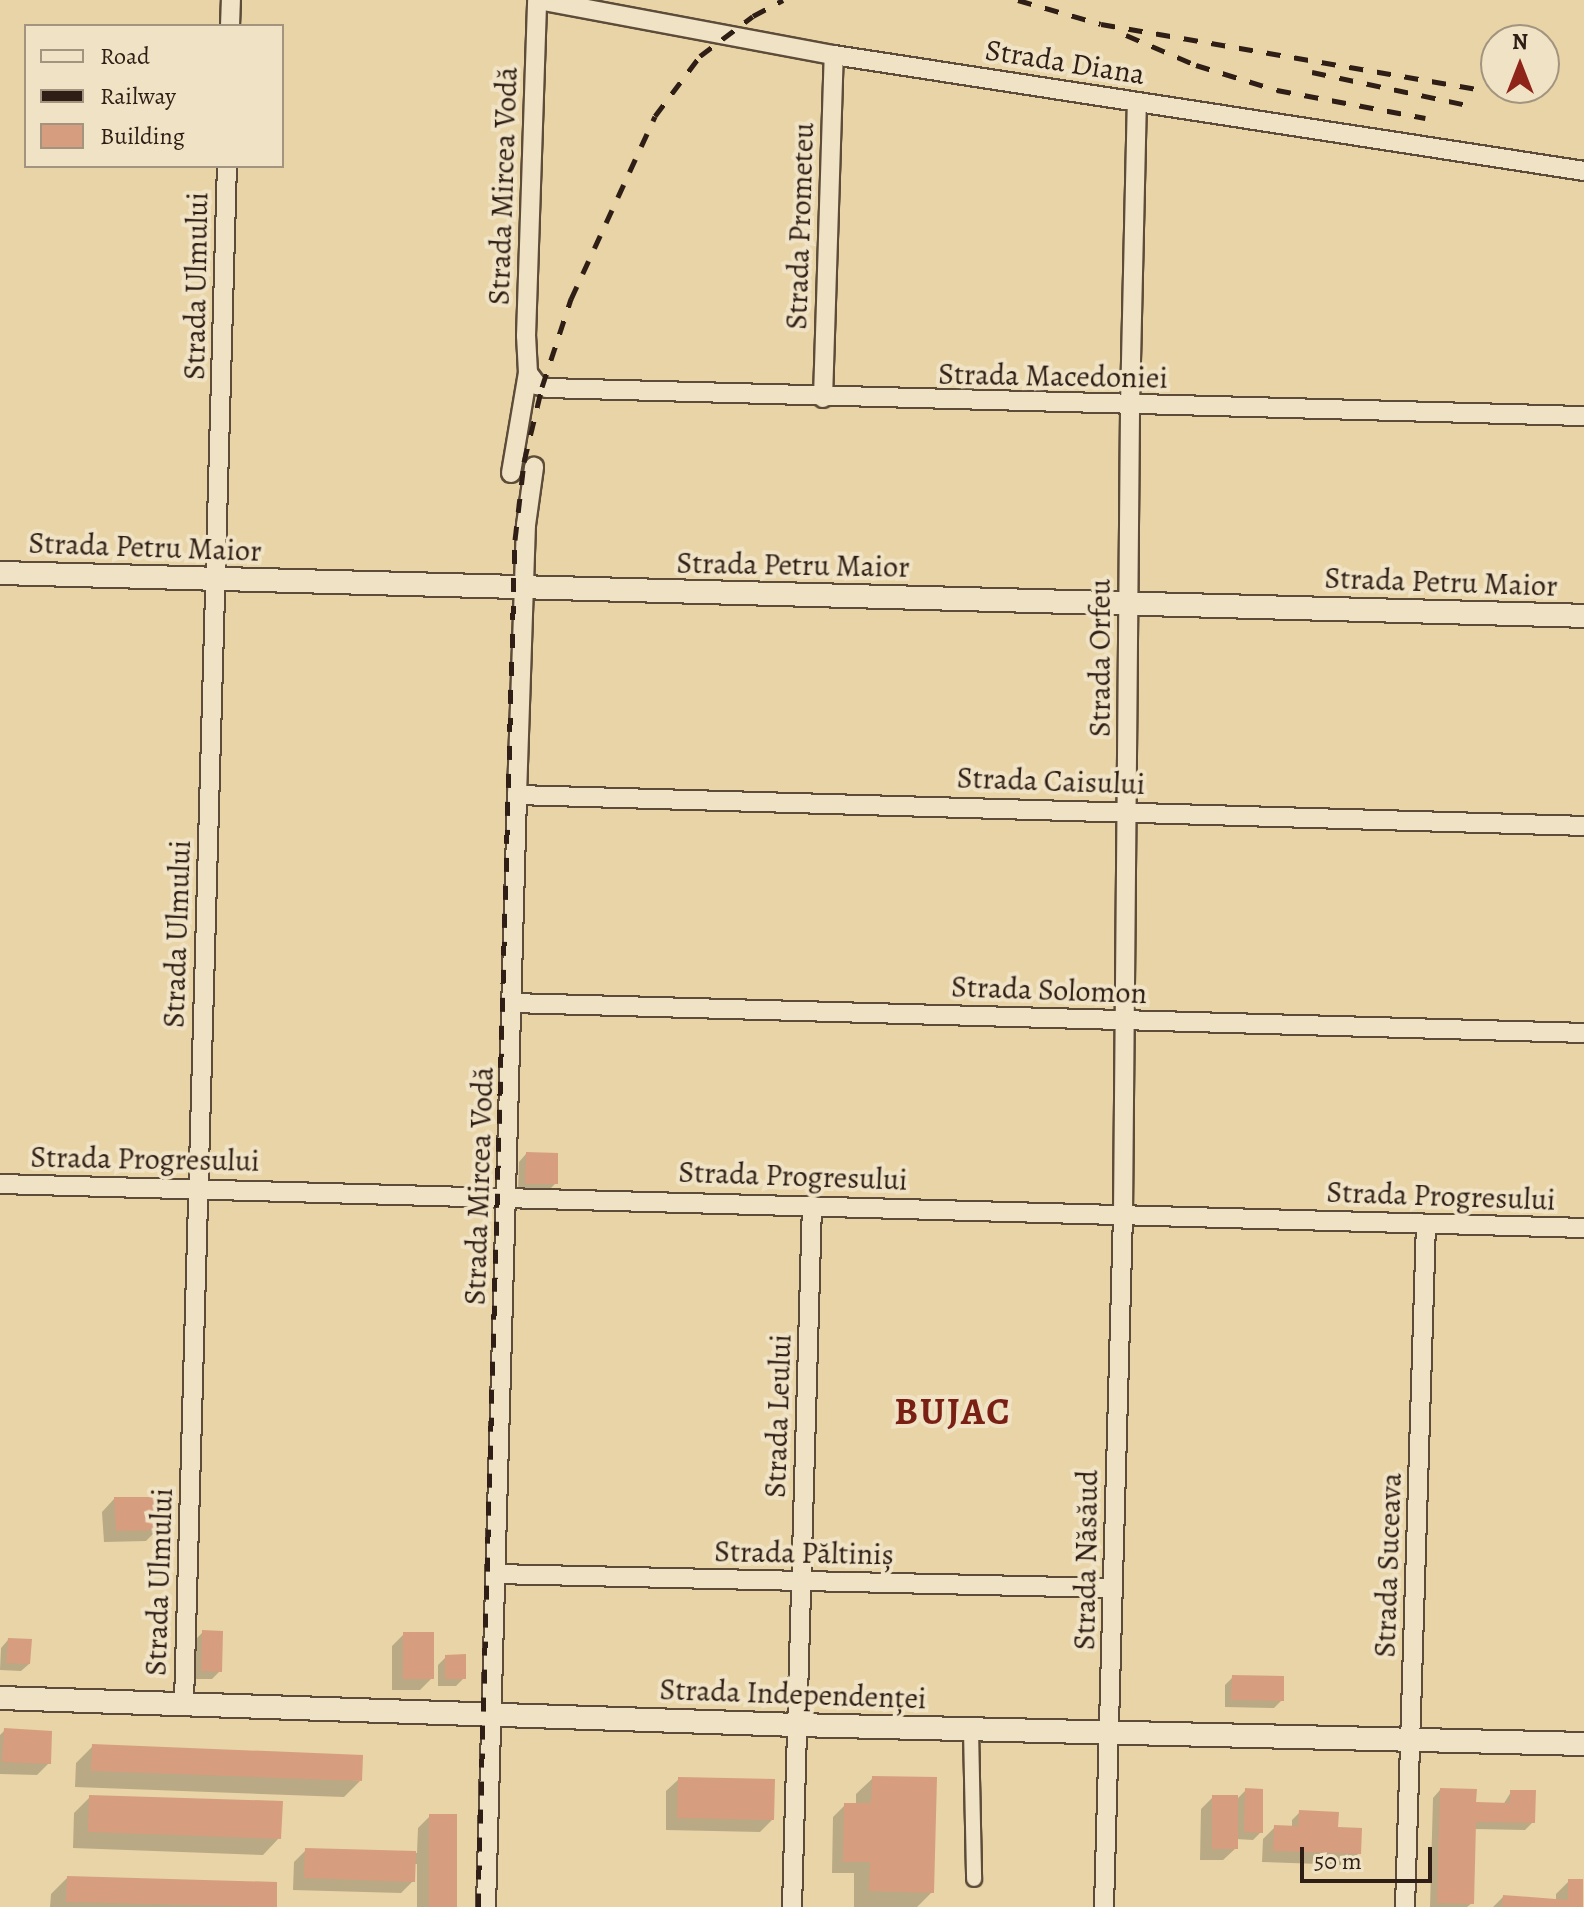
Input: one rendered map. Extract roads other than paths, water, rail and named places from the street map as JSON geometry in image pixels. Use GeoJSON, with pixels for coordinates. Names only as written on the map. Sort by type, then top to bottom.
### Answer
{"type":"FeatureCollection","features":[{"type":"Feature","properties":{"kind":"street"},"geometry":{"type":"LineString","coordinates":[[230,24],[231,0]]}},
{"type":"Feature","properties":{"kind":"street","name":"Strada Diana"},"geometry":{"type":"LineString","coordinates":[[538,0],[834,55],[1584,171]]}},
{"type":"Feature","properties":{"kind":"street","name":"Strada Mircea Vodă"},"geometry":{"type":"LineString","coordinates":[[511,473],[528,373],[526,336],[538,0]]}},
{"type":"Feature","properties":{"kind":"street","name":"Strada Prometeu"},"geometry":{"type":"LineString","coordinates":[[823,398],[834,55]]}},
{"type":"Feature","properties":{"kind":"street","name":"Strada Orfeu"},"geometry":{"type":"LineString","coordinates":[[1123,1214],[1130,405],[1137,102]]}},
{"type":"Feature","properties":{"kind":"street","name":"Strada Ulmului"},"geometry":{"type":"LineString","coordinates":[[184,1703],[227,168]]}},
{"type":"Feature","properties":{"kind":"street","name":"Strada Macedoniei"},"geometry":{"type":"LineString","coordinates":[[528,373],[537,385],[547,388],[823,398],[1584,416]]}},
{"type":"Feature","properties":{"kind":"street","name":"Strada Mircea Vodă"},"geometry":{"type":"LineString","coordinates":[[486,1907],[517,795],[524,588],[534,467]]}},
{"type":"Feature","properties":{"kind":"street","name":"Strada Petru Maior"},"geometry":{"type":"LineString","coordinates":[[0,573],[1584,616]]}},
{"type":"Feature","properties":{"kind":"street","name":"Strada Caisului"},"geometry":{"type":"LineString","coordinates":[[517,795],[1584,826]]}},
{"type":"Feature","properties":{"kind":"street","name":"Strada Solomon"},"geometry":{"type":"LineString","coordinates":[[512,1003],[1584,1033]]}},
{"type":"Feature","properties":{"kind":"street","name":"Strada Progresului"},"geometry":{"type":"LineString","coordinates":[[0,1184],[1584,1228]]}},
{"type":"Feature","properties":{"kind":"street","name":"Strada Leului"},"geometry":{"type":"LineString","coordinates":[[792,1907],[812,1205]]}},
{"type":"Feature","properties":{"kind":"street","name":"Strada Năsăud"},"geometry":{"type":"LineString","coordinates":[[1104,1907],[1123,1214]]}},
{"type":"Feature","properties":{"kind":"street","name":"Strada Suceava"},"geometry":{"type":"LineString","coordinates":[[1405,1907],[1426,1225]]}},
{"type":"Feature","properties":{"kind":"street","name":"Strada Păltiniș"},"geometry":{"type":"LineString","coordinates":[[495,1574],[1113,1588]]}},
{"type":"Feature","properties":{"kind":"street","name":"Strada Independenței"},"geometry":{"type":"LineString","coordinates":[[0,1698],[796,1725],[1584,1744]]}},
{"type":"Feature","properties":{"kind":"street"},"geometry":{"type":"LineString","coordinates":[[971,1730],[974,1879]]}},
{"type":"Feature","properties":{"kind":"railway"},"geometry":{"type":"LineString","coordinates":[[478,1907],[515,540],[524,462],[542,387],[571,299],[655,116],[700,56],[753,16],[783,0]]}},
{"type":"Feature","properties":{"kind":"railway"},"geometry":{"type":"LineString","coordinates":[[1018,0],[1101,24],[1478,89]]}},
{"type":"Feature","properties":{"kind":"railway"},"geometry":{"type":"LineString","coordinates":[[1126,35],[1196,65],[1277,90],[1425,118]]}},
{"type":"Feature","properties":{"kind":"railway"},"geometry":{"type":"LineString","coordinates":[[1312,72],[1472,106]]}},
{"type":"Feature","properties":{"kind":"district","name":"BUJAC"},"geometry":{"type":"Point","coordinates":[953,1412]}}]}
